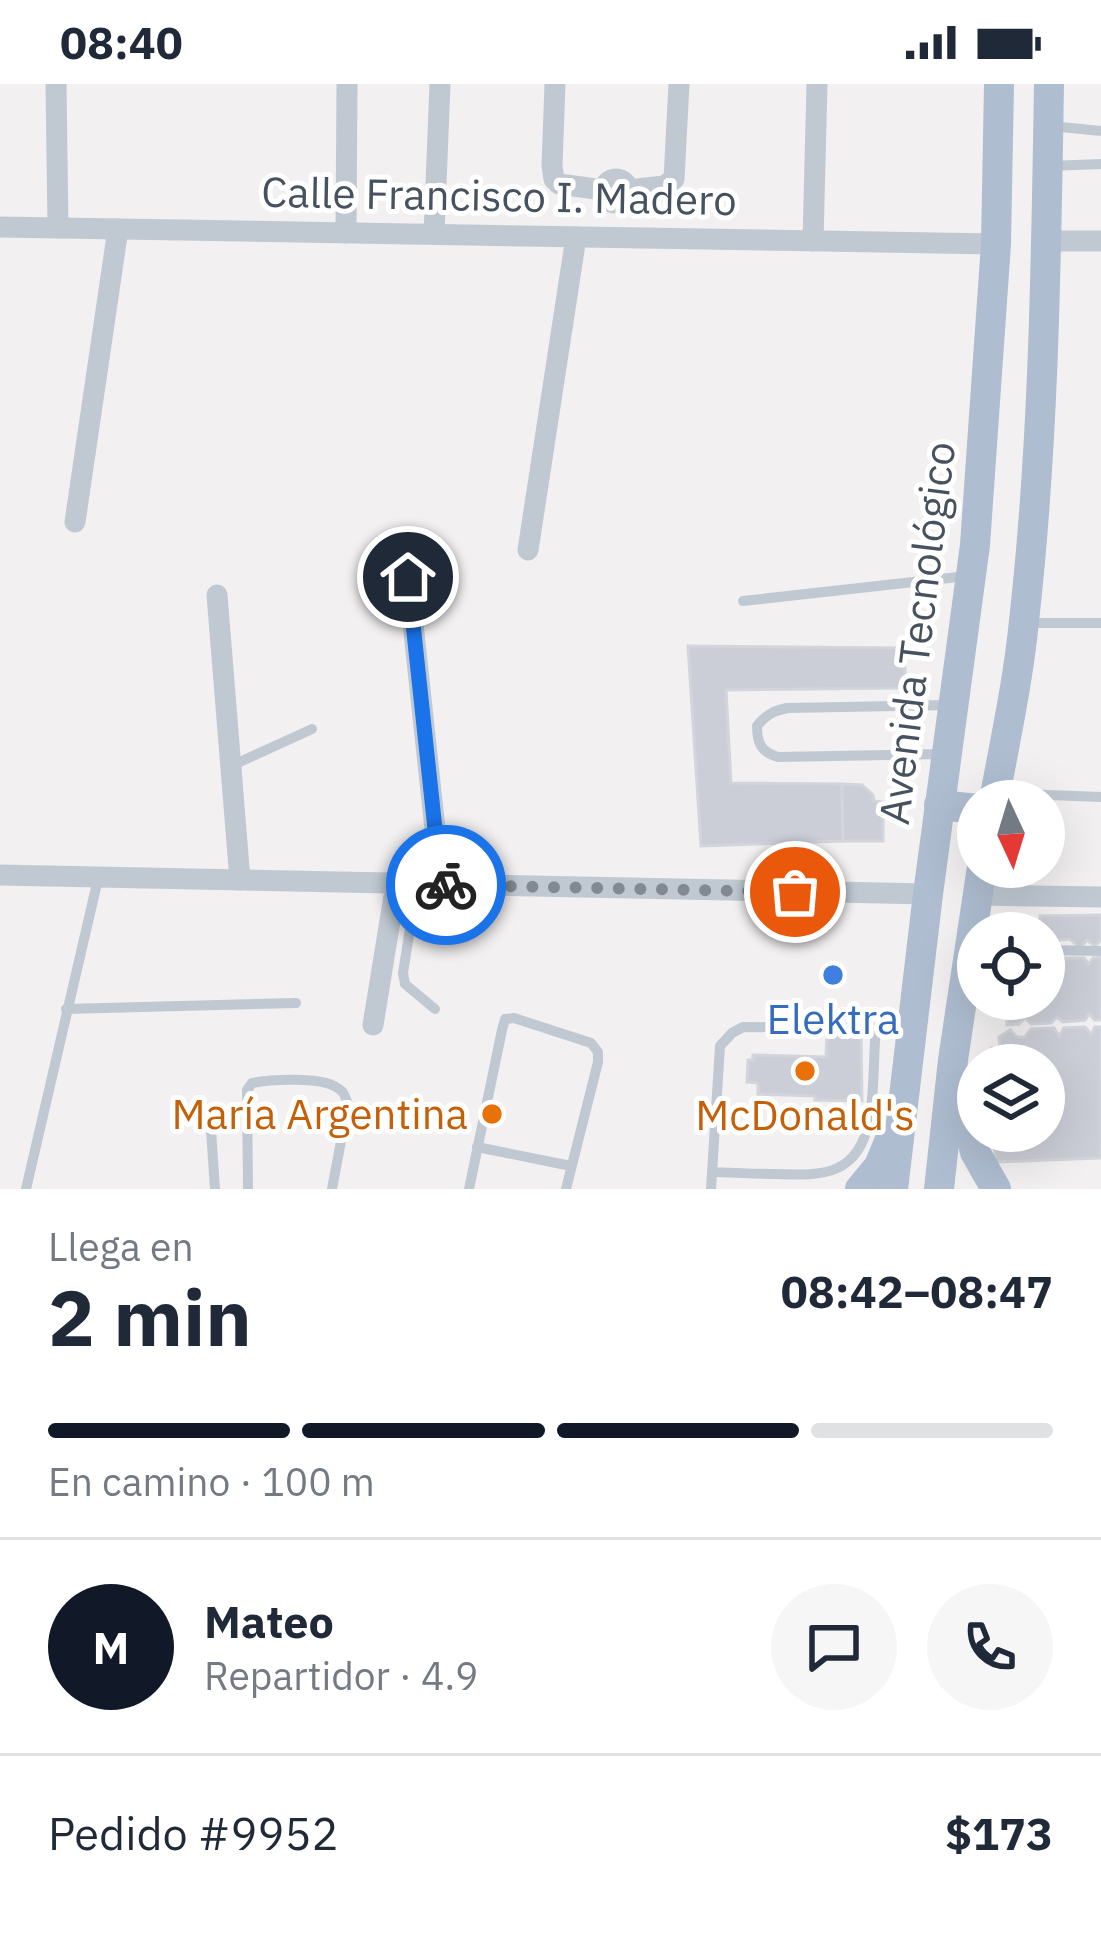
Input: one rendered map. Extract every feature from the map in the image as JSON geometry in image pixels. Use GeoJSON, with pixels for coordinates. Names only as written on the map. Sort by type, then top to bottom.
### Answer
{"type":"FeatureCollection","features":[{"type":"Feature","properties":{"kind":"main road","name":"Avenida Tecnológico"},"geometry":{"type":"LineString","coordinates":[[893,1189],[970,576],[996,244],[999,84]]}},
{"type":"Feature","properties":{"kind":"main road"},"geometry":{"type":"LineString","coordinates":[[994,780],[1013,700],[1024,622],[1043,384],[1049,84]]}},
{"type":"Feature","properties":{"kind":"main road"},"geometry":{"type":"LineString","coordinates":[[939,805],[957,804]]}},
{"type":"Feature","properties":{"kind":"main road"},"geometry":{"type":"LineString","coordinates":[[939,1189],[960,1020]]}},
{"type":"Feature","properties":{"kind":"main road"},"geometry":{"type":"LineString","coordinates":[[953,1060],[975,1152],[996,1189]]}},
{"type":"Feature","properties":{"kind":"main road"},"geometry":{"type":"LineString","coordinates":[[860,1189],[879,1166],[902,1109]]}},
{"type":"Feature","properties":{"kind":"street"},"geometry":{"type":"LineString","coordinates":[[56,84],[58,228]]}},
{"type":"Feature","properties":{"kind":"street"},"geometry":{"type":"LineString","coordinates":[[346,233],[347,84]]}},
{"type":"Feature","properties":{"kind":"street"},"geometry":{"type":"LineString","coordinates":[[434,235],[440,84]]}},
{"type":"Feature","properties":{"kind":"street"},"geometry":{"type":"LineString","coordinates":[[555,84],[554,179],[559,184],[615,194],[664,186],[674,179],[679,84]]}},
{"type":"Feature","properties":{"kind":"street"},"geometry":{"type":"LineString","coordinates":[[812,241],[817,84]]}},
{"type":"Feature","properties":{"kind":"street"},"geometry":{"type":"LineString","coordinates":[[610,237],[615,194]]}},
{"type":"Feature","properties":{"kind":"street","name":"Calle Francisco I. Madero"},"geometry":{"type":"LineString","coordinates":[[0,227],[996,244]]}},
{"type":"Feature","properties":{"kind":"street"},"geometry":{"type":"LineString","coordinates":[[75,522],[118,229]]}},
{"type":"Feature","properties":{"kind":"street"},"geometry":{"type":"LineString","coordinates":[[528,550],[576,237]]}},
{"type":"Feature","properties":{"kind":"street"},"geometry":{"type":"LineString","coordinates":[[1046,241],[1101,241]]}},
{"type":"Feature","properties":{"kind":"street"},"geometry":{"type":"LineString","coordinates":[[408,577],[441,885]]}},
{"type":"Feature","properties":{"kind":"street"},"geometry":{"type":"LineString","coordinates":[[217,595],[240,880]]}},
{"type":"Feature","properties":{"kind":"street"},"geometry":{"type":"LineString","coordinates":[[0,875],[928,894]]}},
{"type":"Feature","properties":{"kind":"street"},"geometry":{"type":"LineString","coordinates":[[373,1024],[406,884]]}},
{"type":"Feature","properties":{"kind":"street"},"geometry":{"type":"LineString","coordinates":[[1033,888],[1101,897]]}},
{"type":"Feature","properties":{"kind":"lane"},"geometry":{"type":"LineString","coordinates":[[1048,126],[1101,130]]}},
{"type":"Feature","properties":{"kind":"lane"},"geometry":{"type":"LineString","coordinates":[[1047,166],[1101,164]]}},
{"type":"Feature","properties":{"kind":"lane"},"geometry":{"type":"LineString","coordinates":[[743,601],[970,576]]}},
{"type":"Feature","properties":{"kind":"lane"},"geometry":{"type":"LineString","coordinates":[[1024,622],[1101,623]]}},
{"type":"Feature","properties":{"kind":"lane"},"geometry":{"type":"LineString","coordinates":[[946,754],[778,757],[766,754],[760,746],[757,726],[764,717],[787,708],[954,705]]}},
{"type":"Feature","properties":{"kind":"lane"},"geometry":{"type":"LineString","coordinates":[[231,766],[312,729]]}},
{"type":"Feature","properties":{"kind":"lane"},"geometry":{"type":"LineString","coordinates":[[1065,798],[1101,797]]}},
{"type":"Feature","properties":{"kind":"lane"},"geometry":{"type":"LineString","coordinates":[[26,1189],[99,876]]}},
{"type":"Feature","properties":{"kind":"lane"},"geometry":{"type":"LineString","coordinates":[[406,884],[405,984],[435,1009]]}},
{"type":"Feature","properties":{"kind":"lane"},"geometry":{"type":"LineString","coordinates":[[1065,950],[1101,951]]}},
{"type":"Feature","properties":{"kind":"lane"},"geometry":{"type":"LineString","coordinates":[[66,1010],[296,1004]]}},
{"type":"Feature","properties":{"kind":"lane"},"geometry":{"type":"LineString","coordinates":[[469,1189],[502,1030],[506,1019],[514,1018],[591,1043],[598,1052],[566,1189]]}},
{"type":"Feature","properties":{"kind":"lane"},"geometry":{"type":"LineString","coordinates":[[711,1189],[724,1038],[743,1028],[912,1028]]}},
{"type":"Feature","properties":{"kind":"lane"},"geometry":{"type":"LineString","coordinates":[[712,1172],[812,1175],[847,1163],[856,1154],[869,1122],[876,1028]]}},
{"type":"Feature","properties":{"kind":"lane"},"geometry":{"type":"LineString","coordinates":[[248,1189],[247,1090],[252,1083],[270,1079],[331,1084],[343,1092],[348,1104],[332,1189]]}},
{"type":"Feature","properties":{"kind":"lane"},"geometry":{"type":"LineString","coordinates":[[211,1130],[215,1189]]}},
{"type":"Feature","properties":{"kind":"lane"},"geometry":{"type":"LineString","coordinates":[[477,1147],[571,1166]]}},
{"type":"Feature","properties":{"kind":"building"},"geometry":{"type":"Polygon","coordinates":[[[688,646],[905,648],[905,682],[900,688],[726,690],[731,783],[842,784],[843,841],[701,846],[688,646]]]}},
{"type":"Feature","properties":{"kind":"building"},"geometry":{"type":"Polygon","coordinates":[[[842,784],[862,785],[874,801],[883,802],[883,841],[843,841],[842,784]]]}},
{"type":"Feature","properties":{"kind":"building"},"geometry":{"type":"Polygon","coordinates":[[[1101,915],[1101,940],[1095,946],[1087,940],[1080,948],[1065,939],[1065,916],[1101,915]]]}},
{"type":"Feature","properties":{"kind":"building"},"geometry":{"type":"Polygon","coordinates":[[[1101,957],[1101,1020],[1089,1014],[1085,1020],[1063,1022],[1065,958],[1084,958],[1089,964],[1101,957]]]}},
{"type":"Feature","properties":{"kind":"building"},"geometry":{"type":"Polygon","coordinates":[[[1085,1027],[1091,1034],[1101,1027],[1101,1158],[995,1162],[995,1152],[1065,1152],[1065,1044],[1000,1044],[999,1037],[1010,1030],[1025,1037],[1031,1029],[1054,1028],[1059,1036],[1064,1028],[1085,1027]]]}},
{"type":"Feature","properties":{"kind":"building","name":"McDonald's"},"geometry":{"type":"Polygon","coordinates":[[[827,1035],[861,1036],[862,1101],[758,1094],[758,1083],[747,1082],[748,1060],[753,1055],[826,1057],[827,1035]]]}},
{"type":"Feature","properties":{"kind":"way so far"},"geometry":{"type":"LineString","coordinates":[[446,885],[795,892]]}},
{"type":"Feature","properties":{"kind":"place","name":"Elektra"},"geometry":{"type":"Point","coordinates":[833,975]}},
{"type":"Feature","properties":{"kind":"place","name":"McDonald's"},"geometry":{"type":"Point","coordinates":[805,1071]}},
{"type":"Feature","properties":{"kind":"place","name":"María Argentina"},"geometry":{"type":"Point","coordinates":[492,1114]}},
{"type":"Feature","properties":{"kind":"route"},"geometry":{"type":"LineString","coordinates":[[408,577],[441,885],[446,885]]}}]}
